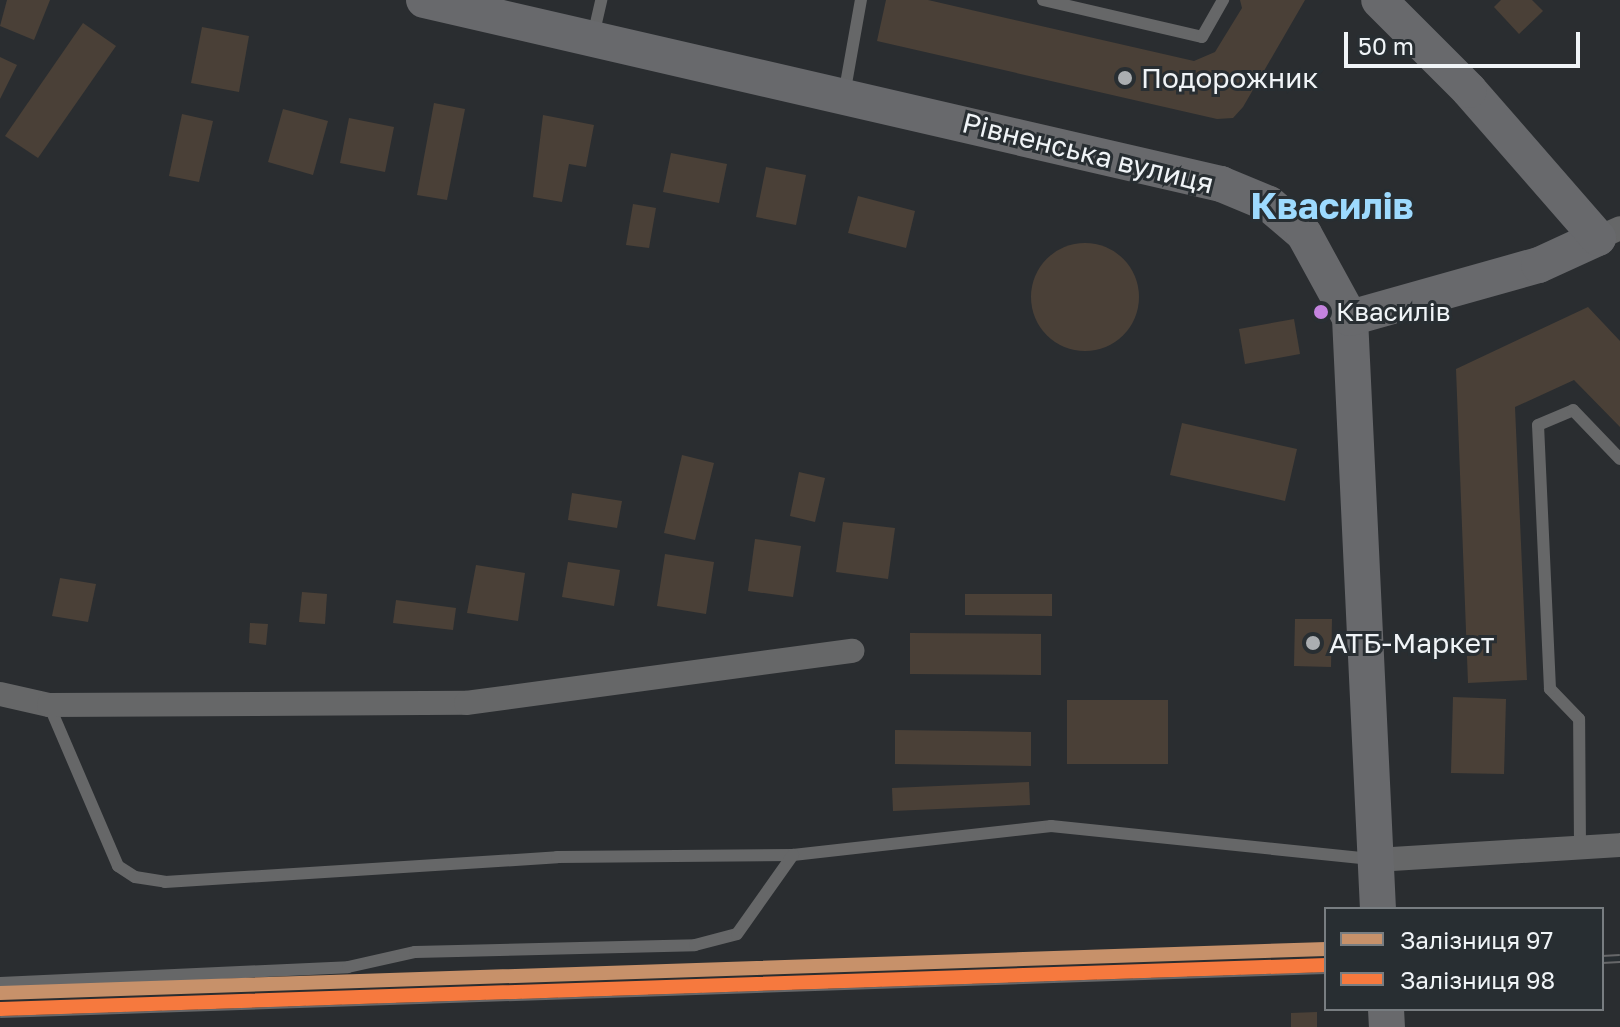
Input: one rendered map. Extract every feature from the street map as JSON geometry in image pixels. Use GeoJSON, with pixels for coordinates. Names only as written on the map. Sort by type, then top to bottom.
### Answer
{"type":"FeatureCollection","features":[{"type":"Feature","properties":{"kind":"main road","name":"Рівненська вулиця"},"geometry":{"type":"LineString","coordinates":[[424,0],[1221,184],[1269,204],[1304,234],[1350,318],[1378,907]]}},
{"type":"Feature","properties":{"kind":"main road"},"geometry":{"type":"LineString","coordinates":[[1350,318],[1539,265],[1614,231],[1379,0]]}},
{"type":"Feature","properties":{"kind":"street"},"geometry":{"type":"LineString","coordinates":[[0,694],[49,705],[466,703],[853,651]]}},
{"type":"Feature","properties":{"kind":"street"},"geometry":{"type":"LineString","coordinates":[[1376,860],[1620,845]]}},
{"type":"Feature","properties":{"kind":"lane"},"geometry":{"type":"LineString","coordinates":[[593,39],[601,0]]}},
{"type":"Feature","properties":{"kind":"lane"},"geometry":{"type":"LineString","coordinates":[[844,95],[861,0]]}},
{"type":"Feature","properties":{"kind":"lane"},"geometry":{"type":"LineString","coordinates":[[1043,0],[1202,37],[1223,0]]}},
{"type":"Feature","properties":{"kind":"lane"},"geometry":{"type":"LineString","coordinates":[[1580,847],[1579,719],[1550,689],[1538,425],[1573,410],[1620,459]]}},
{"type":"Feature","properties":{"kind":"lane"},"geometry":{"type":"LineString","coordinates":[[49,705],[118,866],[135,877],[165,882],[557,857],[793,855],[1051,826],[1376,860]]}},
{"type":"Feature","properties":{"kind":"lane"},"geometry":{"type":"LineString","coordinates":[[0,983],[348,967],[415,952],[695,945],[737,934],[793,855]]}},
{"type":"Feature","properties":{"kind":"building"},"geometry":{"type":"Polygon","coordinates":[[[7,0],[50,0],[34,40],[0,26],[7,0]]]}},
{"type":"Feature","properties":{"kind":"building"},"geometry":{"type":"Polygon","coordinates":[[[886,0],[928,0],[1194,61],[1215,52],[1242,8],[1240,0],[1305,0],[1243,107],[1233,118],[1217,119],[877,41],[886,0]]]}},
{"type":"Feature","properties":{"kind":"building"},"geometry":{"type":"Polygon","coordinates":[[[1501,0],[1532,0],[1543,11],[1519,34],[1494,7],[1501,0]]]}},
{"type":"Feature","properties":{"kind":"building"},"geometry":{"type":"Polygon","coordinates":[[[83,23],[116,46],[38,158],[5,136],[83,23]]]}},
{"type":"Feature","properties":{"kind":"building"},"geometry":{"type":"Polygon","coordinates":[[[202,27],[249,36],[239,92],[191,83],[202,27]]]}},
{"type":"Feature","properties":{"kind":"building"},"geometry":{"type":"Polygon","coordinates":[[[0,57],[17,65],[0,99],[0,57]]]}},
{"type":"Feature","properties":{"kind":"building"},"geometry":{"type":"Polygon","coordinates":[[[434,103],[465,109],[447,200],[417,195],[434,103]]]}},
{"type":"Feature","properties":{"kind":"building"},"geometry":{"type":"Polygon","coordinates":[[[283,109],[328,121],[313,175],[268,162],[283,109]]]}},
{"type":"Feature","properties":{"kind":"building"},"geometry":{"type":"Polygon","coordinates":[[[182,114],[213,121],[199,182],[169,176],[182,114]]]}},
{"type":"Feature","properties":{"kind":"building"},"geometry":{"type":"Polygon","coordinates":[[[543,115],[594,125],[586,167],[569,164],[562,202],[533,197],[543,115]]]}},
{"type":"Feature","properties":{"kind":"building"},"geometry":{"type":"Polygon","coordinates":[[[349,118],[394,127],[385,172],[340,163],[349,118]]]}},
{"type":"Feature","properties":{"kind":"building"},"geometry":{"type":"Polygon","coordinates":[[[671,153],[727,164],[719,203],[663,192],[671,153]]]}},
{"type":"Feature","properties":{"kind":"building"},"geometry":{"type":"Polygon","coordinates":[[[766,167],[806,175],[796,225],[756,217],[766,167]]]}},
{"type":"Feature","properties":{"kind":"building"},"geometry":{"type":"Polygon","coordinates":[[[858,196],[915,211],[906,248],[848,233],[858,196]]]}},
{"type":"Feature","properties":{"kind":"building"},"geometry":{"type":"Polygon","coordinates":[[[633,204],[656,208],[649,248],[626,245],[633,204]]]}},
{"type":"Feature","properties":{"kind":"building"},"geometry":{"type":"Polygon","coordinates":[[[1085,243],[1106,247],[1124,258],[1135,276],[1139,297],[1135,318],[1124,336],[1106,347],[1085,351],[1064,347],[1046,336],[1035,318],[1031,297],[1035,276],[1046,258],[1064,247],[1085,243]]]}},
{"type":"Feature","properties":{"kind":"building"},"geometry":{"type":"Polygon","coordinates":[[[1588,307],[1620,341],[1620,427],[1574,380],[1515,407],[1527,680],[1468,683],[1456,369],[1588,307]]]}},
{"type":"Feature","properties":{"kind":"building"},"geometry":{"type":"Polygon","coordinates":[[[1294,319],[1300,354],[1245,364],[1239,329],[1294,319]]]}},
{"type":"Feature","properties":{"kind":"building"},"geometry":{"type":"Polygon","coordinates":[[[1182,423],[1297,449],[1285,501],[1170,475],[1182,423]]]}},
{"type":"Feature","properties":{"kind":"building"},"geometry":{"type":"Polygon","coordinates":[[[682,455],[714,463],[695,540],[664,533],[682,455]]]}},
{"type":"Feature","properties":{"kind":"building"},"geometry":{"type":"Polygon","coordinates":[[[799,472],[825,478],[815,522],[790,516],[799,472]]]}},
{"type":"Feature","properties":{"kind":"building"},"geometry":{"type":"Polygon","coordinates":[[[572,493],[622,501],[617,528],[568,520],[572,493]]]}},
{"type":"Feature","properties":{"kind":"building"},"geometry":{"type":"Polygon","coordinates":[[[843,522],[895,528],[888,579],[836,572],[843,522]]]}},
{"type":"Feature","properties":{"kind":"building"},"geometry":{"type":"Polygon","coordinates":[[[755,539],[801,546],[793,597],[748,591],[755,539]]]}},
{"type":"Feature","properties":{"kind":"building"},"geometry":{"type":"Polygon","coordinates":[[[665,554],[714,562],[706,614],[657,606],[665,554]]]}},
{"type":"Feature","properties":{"kind":"building"},"geometry":{"type":"Polygon","coordinates":[[[568,562],[620,570],[614,606],[562,597],[568,562]]]}},
{"type":"Feature","properties":{"kind":"building"},"geometry":{"type":"Polygon","coordinates":[[[476,565],[525,573],[518,621],[467,613],[476,565]]]}},
{"type":"Feature","properties":{"kind":"building"},"geometry":{"type":"Polygon","coordinates":[[[60,578],[96,584],[88,622],[52,616],[60,578]]]}},
{"type":"Feature","properties":{"kind":"building"},"geometry":{"type":"Polygon","coordinates":[[[302,592],[327,594],[325,624],[299,622],[302,592]]]}},
{"type":"Feature","properties":{"kind":"building"},"geometry":{"type":"Polygon","coordinates":[[[965,594],[1052,594],[1052,616],[965,615],[965,594]]]}},
{"type":"Feature","properties":{"kind":"building"},"geometry":{"type":"Polygon","coordinates":[[[396,600],[456,608],[453,630],[393,623],[396,600]]]}},
{"type":"Feature","properties":{"kind":"building","name":"АТБ-Маркет"},"geometry":{"type":"Polygon","coordinates":[[[1295,619],[1332,619],[1331,667],[1294,666],[1295,619]]]}},
{"type":"Feature","properties":{"kind":"building"},"geometry":{"type":"Polygon","coordinates":[[[250,623],[268,624],[266,645],[249,643],[250,623]]]}},
{"type":"Feature","properties":{"kind":"building"},"geometry":{"type":"Polygon","coordinates":[[[910,633],[1041,634],[1041,675],[910,674],[910,633]]]}},
{"type":"Feature","properties":{"kind":"building"},"geometry":{"type":"Polygon","coordinates":[[[1453,697],[1506,699],[1504,774],[1451,773],[1453,697]]]}},
{"type":"Feature","properties":{"kind":"building"},"geometry":{"type":"Polygon","coordinates":[[[1067,700],[1168,700],[1168,764],[1067,764],[1067,700]]]}},
{"type":"Feature","properties":{"kind":"building"},"geometry":{"type":"Polygon","coordinates":[[[895,730],[1031,732],[1031,766],[895,764],[895,730]]]}},
{"type":"Feature","properties":{"kind":"building"},"geometry":{"type":"Polygon","coordinates":[[[1029,782],[1030,805],[893,811],[892,788],[1029,782]]]}},
{"type":"Feature","properties":{"kind":"building"},"geometry":{"type":"Polygon","coordinates":[[[1317,1012],[1317,1027],[1291,1027],[1291,1013],[1317,1012]]]}},
{"type":"Feature","properties":{"kind":"railway"},"geometry":{"type":"LineString","coordinates":[[1604,959],[1620,958]]}},
{"type":"Feature","properties":{"kind":"railway"},"geometry":{"type":"LineString","coordinates":[[0,1013],[1324,969]]}},
{"type":"Feature","properties":{"kind":"rail line","name":"97"},"geometry":{"type":"LineString","coordinates":[[0,993],[1324,949]]}},
{"type":"Feature","properties":{"kind":"rail line","name":"98"},"geometry":{"type":"LineString","coordinates":[[1,1009],[1324,965]]}},
{"type":"Feature","properties":{"kind":"place","name":"Подорожник"},"geometry":{"type":"Point","coordinates":[1125,78]}},
{"type":"Feature","properties":{"kind":"place","name":"Квасилів"},"geometry":{"type":"Point","coordinates":[1321,312]}},
{"type":"Feature","properties":{"kind":"place","name":"АТБ-Маркет"},"geometry":{"type":"Point","coordinates":[1313,643]}},
{"type":"Feature","properties":{"kind":"district","name":"Квасилів"},"geometry":{"type":"Point","coordinates":[1332,206]}}]}
